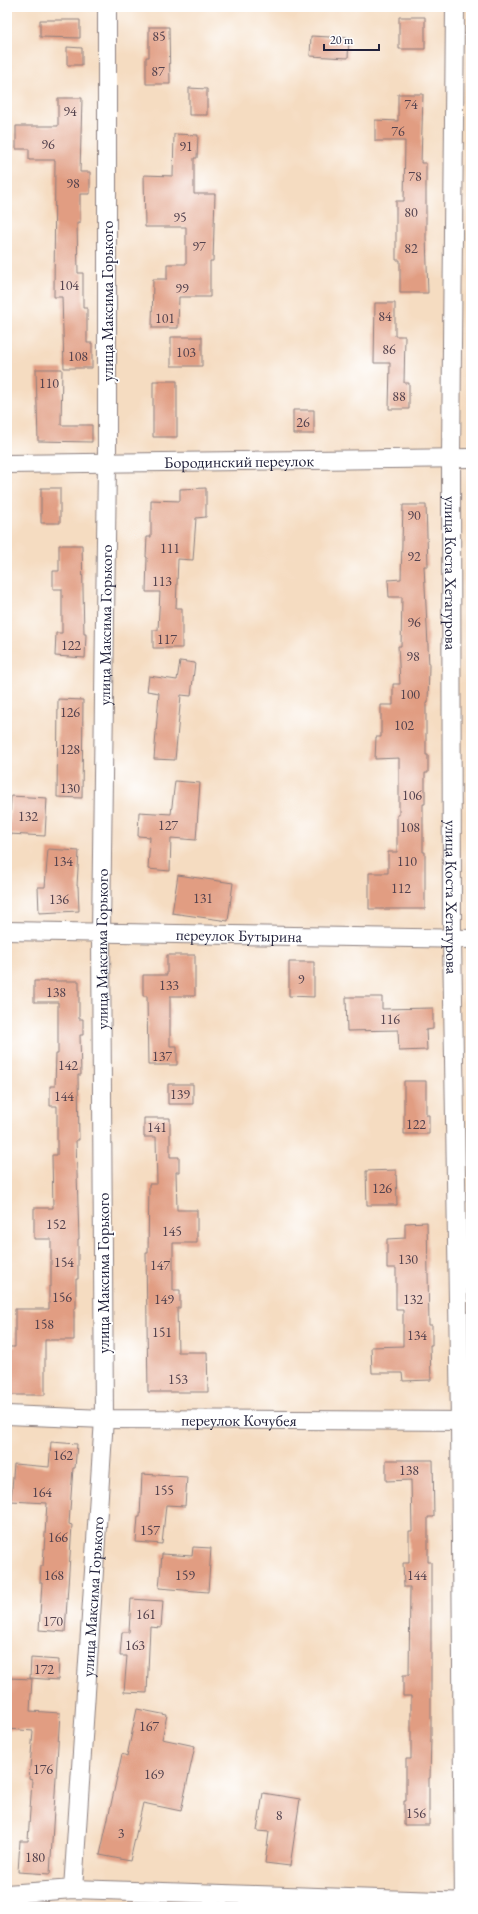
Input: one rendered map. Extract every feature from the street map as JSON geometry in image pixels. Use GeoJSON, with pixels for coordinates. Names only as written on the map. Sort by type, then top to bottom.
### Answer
{"type":"FeatureCollection","features":[{"type":"Feature","properties":{"kind":"street","name":"улица Максима Горького"},"geometry":{"type":"LineString","coordinates":[[73,1889],[104,1419],[101,933],[107,463],[108,7]]}},
{"type":"Feature","properties":{"kind":"street","name":"улица Коста Хетагурова"},"geometry":{"type":"LineString","coordinates":[[455,7],[451,458],[452,939],[466,1421],[467,1904]]}},
{"type":"Feature","properties":{"kind":"street","name":"Бородинский переулок"},"geometry":{"type":"LineString","coordinates":[[7,464],[471,458]]}},
{"type":"Feature","properties":{"kind":"street","name":"переулок Бутырина"},"geometry":{"type":"LineString","coordinates":[[7,931],[471,939]]}},
{"type":"Feature","properties":{"kind":"street","name":"переулок Кочубея"},"geometry":{"type":"LineString","coordinates":[[7,1415],[104,1419],[466,1421]]}},
{"type":"Feature","properties":{"kind":"street"},"geometry":{"type":"LineString","coordinates":[[7,1894],[73,1889],[467,1904]]}},
{"type":"Feature","properties":{"kind":"building"},"geometry":{"type":"Polygon","coordinates":[[[399,17],[425,17],[425,49],[399,49],[399,17]]]}},
{"type":"Feature","properties":{"kind":"building"},"geometry":{"type":"Polygon","coordinates":[[[40,20],[80,20],[80,38],[40,37],[40,20]]]}},
{"type":"Feature","properties":{"kind":"building"},"geometry":{"type":"Polygon","coordinates":[[[149,27],[169,27],[170,84],[146,84],[146,57],[149,57],[149,27]]]}},
{"type":"Feature","properties":{"kind":"building"},"geometry":{"type":"Polygon","coordinates":[[[311,36],[349,38],[348,58],[310,56],[311,36]]]}},
{"type":"Feature","properties":{"kind":"building"},"geometry":{"type":"Polygon","coordinates":[[[67,47],[82,48],[82,65],[67,65],[67,47]]]}},
{"type":"Feature","properties":{"kind":"building"},"geometry":{"type":"Polygon","coordinates":[[[189,88],[207,89],[207,115],[189,115],[189,88]]]}},
{"type":"Feature","properties":{"kind":"building"},"geometry":{"type":"Polygon","coordinates":[[[398,94],[423,94],[421,163],[426,163],[428,293],[400,293],[400,260],[396,260],[396,201],[404,201],[405,141],[375,141],[375,120],[398,121],[398,94]]]}},
{"type":"Feature","properties":{"kind":"building"},"geometry":{"type":"Polygon","coordinates":[[[58,98],[82,98],[80,172],[90,172],[90,194],[80,194],[80,223],[77,222],[78,273],[83,273],[83,308],[87,308],[87,343],[92,343],[92,368],[64,368],[62,297],[54,297],[55,160],[29,160],[29,149],[16,149],[16,126],[58,126],[58,98]]]}},
{"type":"Feature","properties":{"kind":"building"},"geometry":{"type":"Polygon","coordinates":[[[174,134],[198,135],[197,158],[194,158],[194,194],[215,194],[213,261],[210,261],[210,297],[179,297],[178,328],[152,328],[153,279],[167,279],[167,264],[186,264],[186,227],[145,227],[144,175],[173,176],[174,134]]]}},
{"type":"Feature","properties":{"kind":"building"},"geometry":{"type":"Polygon","coordinates":[[[375,303],[395,303],[395,336],[405,336],[404,383],[409,383],[409,409],[389,409],[390,363],[374,363],[375,303]]]}},
{"type":"Feature","properties":{"kind":"building"},"geometry":{"type":"Polygon","coordinates":[[[171,337],[202,337],[202,366],[171,366],[171,337]]]}},
{"type":"Feature","properties":{"kind":"building"},"geometry":{"type":"Polygon","coordinates":[[[36,369],[62,369],[61,425],[92,425],[92,442],[38,441],[36,369]]]}},
{"type":"Feature","properties":{"kind":"building"},"geometry":{"type":"Polygon","coordinates":[[[153,381],[177,381],[177,437],[153,437],[153,381]]]}},
{"type":"Feature","properties":{"kind":"building"},"geometry":{"type":"Polygon","coordinates":[[[293,410],[314,410],[314,434],[293,434],[293,410]]]}},
{"type":"Feature","properties":{"kind":"building"},"geometry":{"type":"Polygon","coordinates":[[[41,488],[60,488],[60,523],[41,523],[41,488]]]}},
{"type":"Feature","properties":{"kind":"building"},"geometry":{"type":"Polygon","coordinates":[[[206,488],[206,517],[196,518],[193,560],[178,559],[176,608],[182,608],[182,648],[153,648],[153,630],[158,630],[160,592],[146,592],[147,537],[151,537],[151,500],[180,501],[180,489],[206,488]]]}},
{"type":"Feature","properties":{"kind":"building"},"geometry":{"type":"Polygon","coordinates":[[[403,505],[426,505],[428,566],[424,566],[429,666],[428,703],[426,703],[426,755],[428,755],[428,773],[425,773],[425,804],[423,804],[425,909],[369,909],[369,873],[388,873],[388,852],[397,852],[397,815],[399,815],[399,758],[375,759],[376,737],[381,737],[381,705],[393,705],[393,684],[400,684],[398,646],[401,646],[402,597],[389,597],[388,580],[401,579],[403,505]]]}},
{"type":"Feature","properties":{"kind":"building"},"geometry":{"type":"Polygon","coordinates":[[[59,545],[82,545],[84,634],[86,634],[85,658],[55,656],[56,633],[62,633],[62,589],[53,589],[53,571],[59,571],[59,545]]]}},
{"type":"Feature","properties":{"kind":"building"},"geometry":{"type":"Polygon","coordinates":[[[180,661],[195,663],[191,696],[181,695],[175,760],[154,759],[159,693],[147,691],[149,676],[177,680],[180,661]]]}},
{"type":"Feature","properties":{"kind":"building"},"geometry":{"type":"Polygon","coordinates":[[[58,699],[83,700],[82,798],[57,797],[58,699]]]}},
{"type":"Feature","properties":{"kind":"building"},"geometry":{"type":"Polygon","coordinates":[[[175,781],[200,783],[196,840],[171,838],[170,871],[148,869],[150,837],[138,836],[139,812],[171,814],[175,781]]]}},
{"type":"Feature","properties":{"kind":"building"},"geometry":{"type":"Polygon","coordinates":[[[11,796],[47,798],[45,836],[9,834],[11,796]]]}},
{"type":"Feature","properties":{"kind":"building"},"geometry":{"type":"Polygon","coordinates":[[[48,849],[79,851],[77,886],[79,911],[39,913],[38,887],[45,887],[48,849]]]}},
{"type":"Feature","properties":{"kind":"building"},"geometry":{"type":"Polygon","coordinates":[[[178,875],[233,883],[228,921],[172,913],[178,875]]]}},
{"type":"Feature","properties":{"kind":"building"},"geometry":{"type":"Polygon","coordinates":[[[167,955],[195,955],[195,996],[170,996],[170,1046],[177,1046],[177,1065],[148,1065],[147,996],[143,996],[143,975],[167,975],[167,955]]]}},
{"type":"Feature","properties":{"kind":"building"},"geometry":{"type":"Polygon","coordinates":[[[289,962],[314,962],[314,997],[289,996],[289,962]]]}},
{"type":"Feature","properties":{"kind":"building"},"geometry":{"type":"Polygon","coordinates":[[[34,981],[79,981],[79,1019],[83,1019],[83,1035],[80,1035],[81,1075],[78,1075],[79,1140],[76,1140],[79,1239],[78,1279],[76,1279],[76,1308],[74,1308],[74,1340],[45,1340],[45,1395],[7,1395],[7,1347],[15,1347],[15,1309],[49,1309],[49,1286],[51,1286],[51,1239],[34,1239],[34,1208],[53,1208],[52,1155],[57,1155],[57,1106],[50,1106],[50,1086],[55,1086],[56,1054],[58,1054],[58,1002],[34,1002],[34,981]]]}},
{"type":"Feature","properties":{"kind":"building"},"geometry":{"type":"Polygon","coordinates":[[[346,997],[382,997],[382,1009],[433,1008],[433,1029],[426,1030],[427,1050],[399,1051],[398,1030],[347,1031],[346,997]]]}},
{"type":"Feature","properties":{"kind":"building"},"geometry":{"type":"Polygon","coordinates":[[[404,1081],[426,1081],[426,1115],[429,1115],[429,1134],[404,1134],[404,1081]]]}},
{"type":"Feature","properties":{"kind":"building"},"geometry":{"type":"Polygon","coordinates":[[[168,1084],[193,1084],[193,1104],[168,1104],[168,1084]]]}},
{"type":"Feature","properties":{"kind":"building"},"geometry":{"type":"Polygon","coordinates":[[[144,1118],[170,1118],[170,1157],[179,1157],[179,1172],[176,1172],[177,1210],[197,1210],[197,1243],[173,1243],[173,1290],[180,1290],[180,1308],[177,1308],[178,1352],[207,1352],[208,1392],[148,1392],[146,1253],[148,1253],[149,1184],[157,1184],[156,1137],[144,1137],[144,1118]]]}},
{"type":"Feature","properties":{"kind":"building"},"geometry":{"type":"Polygon","coordinates":[[[396,1170],[397,1205],[367,1205],[366,1171],[396,1170]]]}},
{"type":"Feature","properties":{"kind":"building"},"geometry":{"type":"Polygon","coordinates":[[[427,1222],[429,1325],[432,1325],[432,1345],[430,1345],[431,1380],[403,1381],[402,1373],[372,1373],[371,1347],[403,1346],[403,1310],[396,1310],[396,1268],[387,1268],[387,1239],[405,1238],[405,1223],[427,1222]]]}},
{"type":"Feature","properties":{"kind":"building"},"geometry":{"type":"Polygon","coordinates":[[[51,1442],[77,1444],[75,1468],[73,1468],[69,1524],[72,1525],[65,1632],[39,1630],[42,1583],[40,1583],[41,1566],[43,1566],[47,1503],[11,1501],[14,1464],[49,1467],[51,1442]]]}},
{"type":"Feature","properties":{"kind":"building"},"geometry":{"type":"Polygon","coordinates":[[[386,1460],[433,1460],[434,1517],[428,1517],[428,1562],[431,1562],[431,1738],[429,1825],[404,1825],[404,1801],[406,1801],[406,1759],[411,1759],[411,1696],[403,1696],[403,1675],[409,1675],[410,1587],[404,1587],[403,1563],[409,1563],[409,1531],[412,1531],[411,1480],[386,1481],[386,1460]]]}},
{"type":"Feature","properties":{"kind":"building"},"geometry":{"type":"Polygon","coordinates":[[[142,1474],[187,1477],[185,1506],[166,1505],[162,1544],[136,1542],[138,1517],[140,1517],[142,1474]]]}},
{"type":"Feature","properties":{"kind":"building"},"geometry":{"type":"Polygon","coordinates":[[[193,1547],[211,1548],[208,1592],[159,1588],[162,1554],[192,1556],[193,1547]]]}},
{"type":"Feature","properties":{"kind":"building"},"geometry":{"type":"Polygon","coordinates":[[[131,1599],[163,1601],[161,1628],[150,1627],[147,1693],[124,1692],[127,1656],[120,1656],[122,1632],[129,1632],[131,1599]]]}},
{"type":"Feature","properties":{"kind":"building"},"geometry":{"type":"Polygon","coordinates":[[[31,1658],[59,1660],[58,1680],[30,1678],[31,1658]]]}},
{"type":"Feature","properties":{"kind":"building"},"geometry":{"type":"Polygon","coordinates":[[[8,1678],[32,1679],[30,1711],[60,1713],[50,1874],[18,1872],[20,1841],[28,1841],[32,1780],[29,1779],[33,1731],[7,1729],[8,1678]]]}},
{"type":"Feature","properties":{"kind":"building"},"geometry":{"type":"Polygon","coordinates":[[[137,1709],[167,1715],[162,1739],[195,1746],[181,1811],[143,1803],[130,1861],[100,1855],[122,1754],[127,1756],[137,1709]]]}},
{"type":"Feature","properties":{"kind":"building"},"geometry":{"type":"Polygon","coordinates":[[[263,1793],[300,1799],[290,1866],[265,1863],[269,1832],[257,1831],[263,1793]]]}}]}
